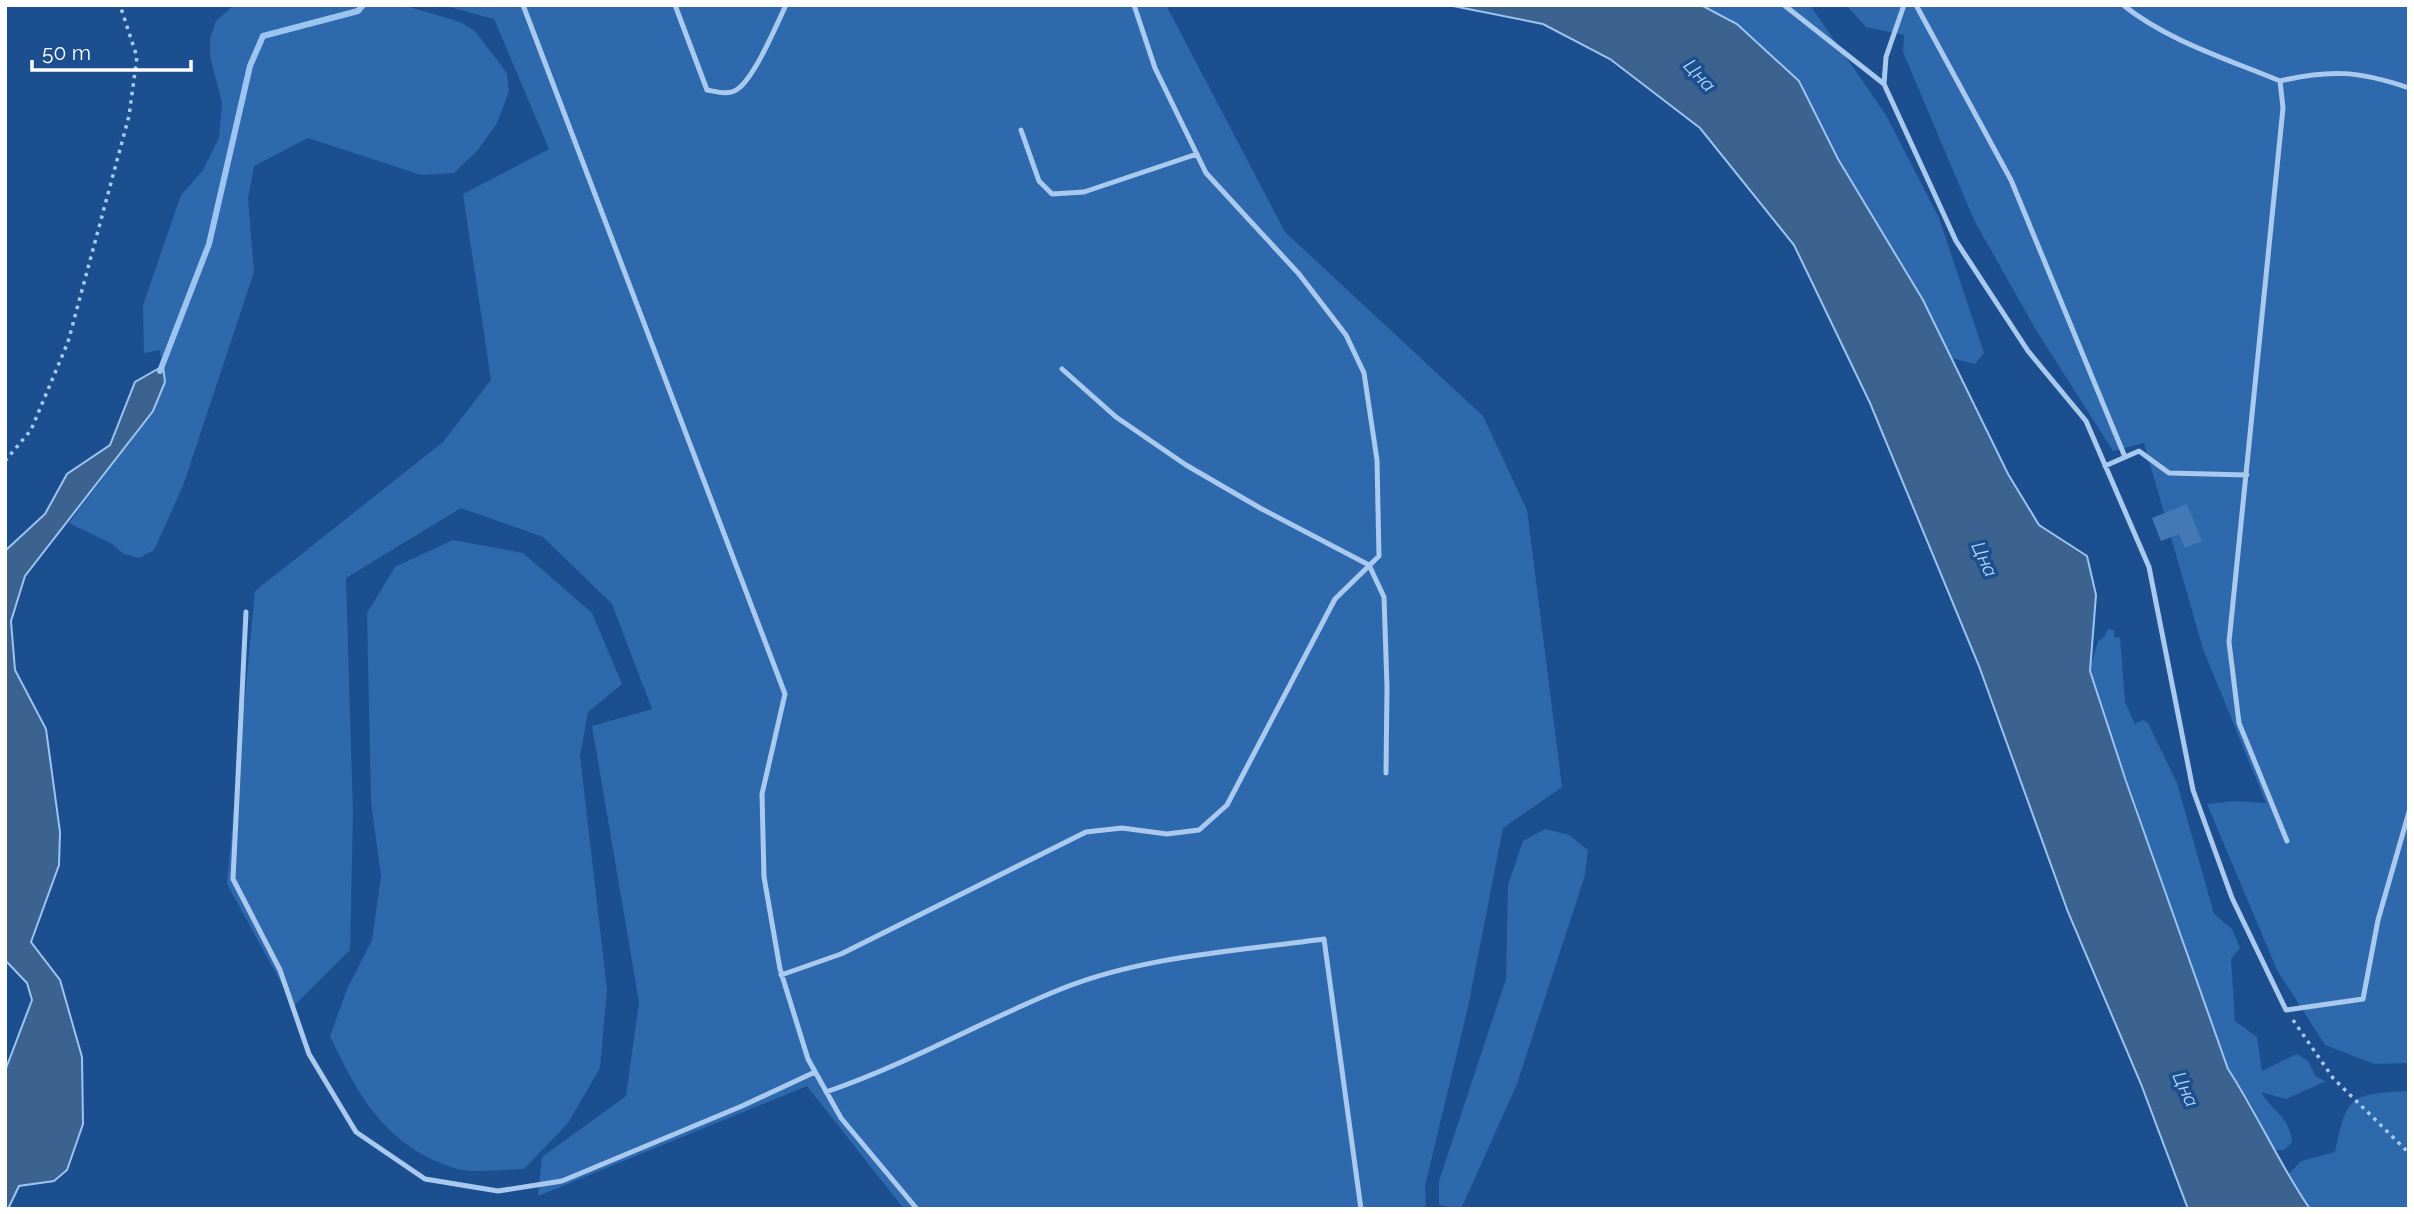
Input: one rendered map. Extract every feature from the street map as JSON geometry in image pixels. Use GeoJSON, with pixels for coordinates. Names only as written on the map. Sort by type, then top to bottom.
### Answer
{"type":"FeatureCollection","features":[{"type":"Feature","properties":{"kind":"lane"},"geometry":{"type":"LineString","coordinates":[[523,5],[785,694],[762,794],[764,877],[781,975],[808,1059],[841,1118],[917,1209]]}},
{"type":"Feature","properties":{"kind":"lane"},"geometry":{"type":"LineString","coordinates":[[675,5],[707,90],[724,94],[739,89],[766,47],[786,5]]}},
{"type":"Feature","properties":{"kind":"lane"},"geometry":{"type":"LineString","coordinates":[[781,975],[841,954],[1086,832],[1122,828],[1167,834],[1199,830],[1227,805],[1335,599],[1379,556],[1377,460],[1364,373],[1346,335],[1299,274],[1206,173],[1155,68],[1134,5]]}},
{"type":"Feature","properties":{"kind":"lane"},"geometry":{"type":"LineString","coordinates":[[1784,5],[1884,84],[1956,241],[2028,351],[2085,421],[2149,567],[2193,790],[2232,898],[2286,1010],[2363,999],[2378,920],[2409,812]]}},
{"type":"Feature","properties":{"kind":"lane"},"geometry":{"type":"LineString","coordinates":[[1884,84],[1886,57],[1904,5]]}},
{"type":"Feature","properties":{"kind":"lane"},"geometry":{"type":"LineString","coordinates":[[1916,5],[2011,180],[2125,457]]}},
{"type":"Feature","properties":{"kind":"lane"},"geometry":{"type":"LineString","coordinates":[[2123,5],[2138,18],[2175,37],[2280,81],[2319,72],[2378,77],[2409,88]]}},
{"type":"Feature","properties":{"kind":"lane"},"geometry":{"type":"LineString","coordinates":[[2280,81],[2283,108],[2229,642],[2239,723],[2287,841]]}},
{"type":"Feature","properties":{"kind":"lane"},"geometry":{"type":"LineString","coordinates":[[1021,130],[1039,181],[1052,194],[1084,191],[1197,154]]}},
{"type":"Feature","properties":{"kind":"lane"},"geometry":{"type":"LineString","coordinates":[[1062,369],[1116,417],[1186,465],[1260,508],[1369,565],[1384,597],[1386,773]]}},
{"type":"Feature","properties":{"kind":"lane"},"geometry":{"type":"LineString","coordinates":[[2105,466],[2140,451],[2169,473],[2247,475]]}},
{"type":"Feature","properties":{"kind":"lane"},"geometry":{"type":"LineString","coordinates":[[246,611],[233,879],[280,970],[309,1054],[356,1132],[425,1179],[498,1191],[562,1181],[742,1106],[815,1072]]}},
{"type":"Feature","properties":{"kind":"lane"},"geometry":{"type":"LineString","coordinates":[[826,1092],[876,1075],[1062,989],[1121,971],[1324,939],[1361,1209]]}},
{"type":"Feature","properties":{"kind":"path"},"geometry":{"type":"LineString","coordinates":[[5,461],[31,430],[68,342],[129,116],[137,57],[120,5]]}},
{"type":"Feature","properties":{"kind":"path"},"geometry":{"type":"LineString","coordinates":[[2286,1010],[2333,1078],[2409,1153]]}},
{"type":"Feature","properties":{"kind":"shaded area"},"geometry":{"type":"Polygon","coordinates":[[[234,5],[406,6],[460,22],[475,31],[507,73],[509,91],[497,123],[478,150],[454,173],[421,175],[308,138],[254,166],[248,199],[254,272],[183,486],[154,550],[139,558],[124,554],[112,544],[69,523],[153,411],[165,382],[160,350],[144,353],[143,305],[181,195],[203,170],[219,138],[222,103],[210,56],[210,38],[216,21],[234,5]]]}},
{"type":"Feature","properties":{"kind":"shaded area"},"geometry":{"type":"Polygon","coordinates":[[[442,5],[1166,5],[1285,232],[1483,416],[1527,510],[1562,787],[1503,828],[1468,1007],[1425,1186],[1426,1209],[904,1209],[807,1086],[538,1196],[542,1157],[626,1096],[639,1002],[592,726],[652,709],[612,604],[543,537],[461,508],[346,578],[353,813],[350,950],[294,1006],[227,884],[255,591],[443,442],[491,380],[463,194],[549,149],[494,19],[442,5]]]}},
{"type":"Feature","properties":{"kind":"shaded area"},"geometry":{"type":"Polygon","coordinates":[[[1701,5],[1810,5],[1886,115],[1939,218],[1984,353],[1975,364],[1951,358],[1923,300],[1838,159],[1799,81],[1737,24],[1701,5]]]}},
{"type":"Feature","properties":{"kind":"shaded area"},"geometry":{"type":"Polygon","coordinates":[[[1846,5],[2409,5],[2409,1063],[2374,1064],[2325,1045],[2277,970],[2207,804],[2235,801],[2266,803],[2203,649],[2144,443],[2113,451],[2036,330],[1974,220],[1903,52],[1904,35],[1866,27],[1846,5]]]}},
{"type":"Feature","properties":{"kind":"shaded area"},"geometry":{"type":"Polygon","coordinates":[[[453,540],[523,553],[592,613],[622,684],[588,712],[580,756],[607,989],[600,1068],[568,1123],[524,1169],[462,1170],[410,1147],[392,1132],[364,1098],[330,1036],[347,989],[372,940],[381,876],[371,802],[367,613],[395,567],[453,540]]]}},
{"type":"Feature","properties":{"kind":"shaded area"},"geometry":{"type":"Polygon","coordinates":[[[2108,629],[2114,630],[2114,637],[2120,638],[2125,702],[2135,724],[2143,720],[2148,723],[2177,783],[2214,914],[2232,929],[2240,948],[2231,959],[2235,1021],[2257,1037],[2262,1071],[2297,1054],[2308,1061],[2316,1077],[2326,1081],[2286,1099],[2261,1092],[2284,1120],[2290,1133],[2292,1142],[2284,1150],[2273,1150],[2253,1107],[2228,1069],[2098,697],[2090,670],[2098,641],[2108,629]]]}},
{"type":"Feature","properties":{"kind":"shaded area"},"geometry":{"type":"Polygon","coordinates":[[[1545,829],[1569,835],[1588,850],[1585,875],[1517,1084],[1461,1209],[1439,1205],[1439,1181],[1506,979],[1508,885],[1523,841],[1545,829]]]}},
{"type":"Feature","properties":{"kind":"shaded area"},"geometry":{"type":"Polygon","coordinates":[[[2409,1091],[2409,1209],[2310,1209],[2287,1176],[2301,1161],[2335,1152],[2343,1118],[2355,1101],[2363,1096],[2409,1091]]]}},
{"type":"Feature","properties":{"kind":"water","name":"Цна"},"geometry":{"type":"Polygon","coordinates":[[[1448,5],[1701,5],[1737,24],[1799,81],[1838,159],[1923,300],[2008,474],[2039,525],[2087,556],[2096,595],[2090,671],[2126,781],[2228,1069],[2310,1209],[2188,1209],[2141,1084],[2068,912],[1979,666],[1870,403],[1794,245],[1700,128],[1610,59],[1543,24],[1448,5]]]}},
{"type":"Feature","properties":{"kind":"water"},"geometry":{"type":"Polygon","coordinates":[[[163,366],[165,382],[153,411],[25,576],[11,621],[15,670],[46,729],[60,832],[59,865],[31,942],[60,980],[82,1057],[83,1124],[67,1170],[54,1181],[19,1186],[8,1209],[5,1209],[5,1071],[32,1000],[27,983],[5,960],[5,551],[45,514],[67,474],[110,445],[135,382],[163,366]]]}},
{"type":"Feature","properties":{"kind":"building"},"geometry":{"type":"Polygon","coordinates":[[[2187,504],[2202,541],[2185,548],[2179,534],[2161,541],[2152,518],[2187,504]]]}},
{"type":"Feature","properties":{"kind":"waterway"},"geometry":{"type":"LineString","coordinates":[[160,371],[209,244],[250,66],[263,36],[358,11],[363,5]]}}]}
